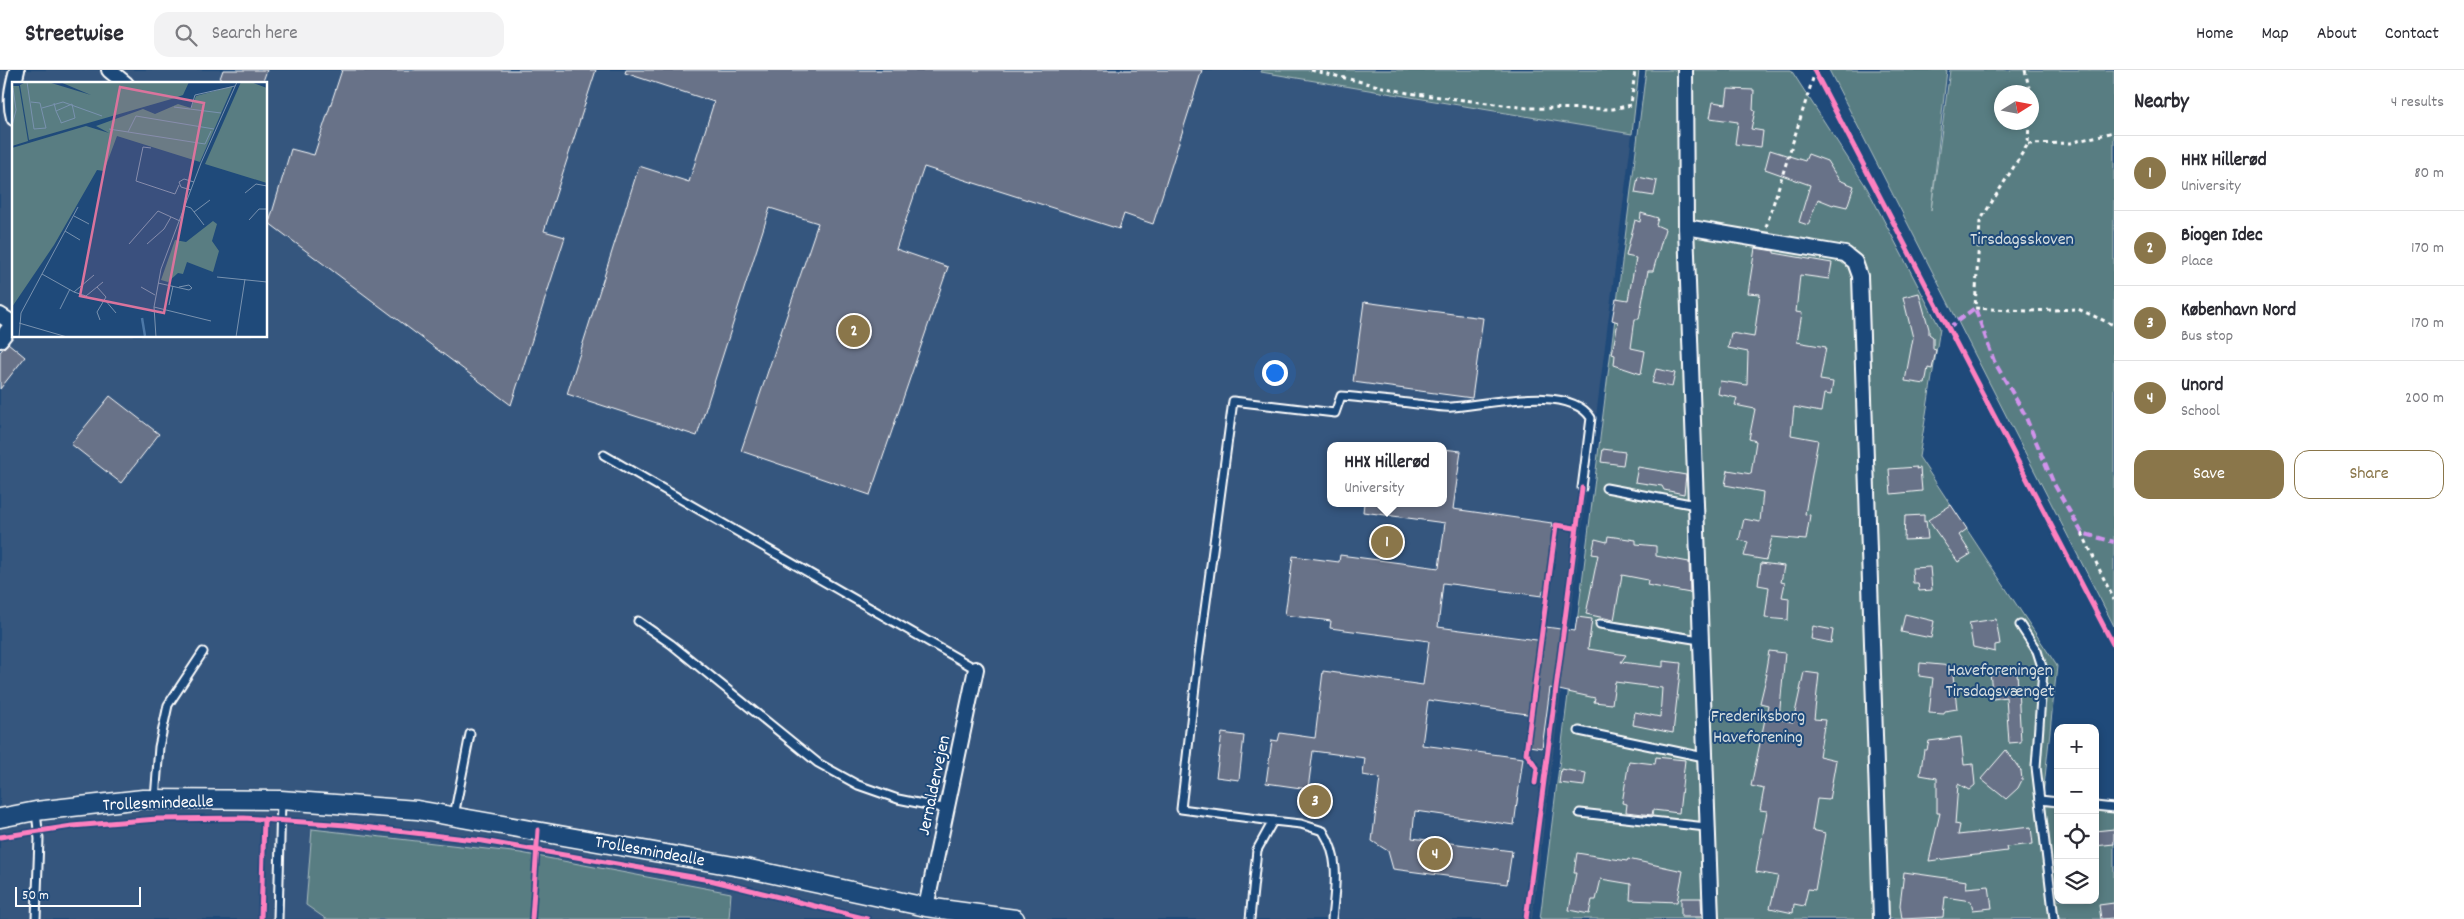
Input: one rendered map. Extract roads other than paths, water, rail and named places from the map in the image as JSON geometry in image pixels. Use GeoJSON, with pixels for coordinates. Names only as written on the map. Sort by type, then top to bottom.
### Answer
{"type":"FeatureCollection","features":[{"type":"Feature","properties":{"kind":"street"},"geometry":{"type":"LineString","coordinates":[[109,70],[124,82]]}},
{"type":"Feature","properties":{"kind":"street"},"geometry":{"type":"LineString","coordinates":[[1685,70],[1686,227],[1706,827],[1711,919]]}},
{"type":"Feature","properties":{"kind":"street"},"geometry":{"type":"LineString","coordinates":[[12,90],[12,113]]}},
{"type":"Feature","properties":{"kind":"street"},"geometry":{"type":"LineString","coordinates":[[1686,227],[1845,254],[1855,262],[1860,276],[1881,919]]}},
{"type":"Feature","properties":{"kind":"street"},"geometry":{"type":"LineString","coordinates":[[0,315],[12,323]]}},
{"type":"Feature","properties":{"kind":"street"},"geometry":{"type":"LineString","coordinates":[[0,340],[12,326]]}},
{"type":"Feature","properties":{"kind":"street","name":"Jernaldervejen"},"geometry":{"type":"LineString","coordinates":[[926,908],[976,669]]}},
{"type":"Feature","properties":{"kind":"street","name":"Trollesmindealle"},"geometry":{"type":"LineString","coordinates":[[0,818],[36,811],[155,799],[282,800],[417,810],[744,868],[926,908],[1015,919]]}},
{"type":"Feature","properties":{"kind":"lane"},"geometry":{"type":"LineString","coordinates":[[1332,919],[1337,868],[1331,842],[1323,831],[1301,824],[1181,808],[1197,669],[1233,401],[1335,413],[1341,396],[1450,407],[1499,401],[1548,399],[1575,404],[1586,411],[1591,418],[1582,488]]}},
{"type":"Feature","properties":{"kind":"lane"},"geometry":{"type":"LineString","coordinates":[[604,454],[976,669]]}},
{"type":"Feature","properties":{"kind":"lane"},"geometry":{"type":"LineString","coordinates":[[1606,488],[1696,505]]}},
{"type":"Feature","properties":{"kind":"lane"},"geometry":{"type":"LineString","coordinates":[[638,622],[671,644],[818,764],[858,785],[898,799],[947,809]]}},
{"type":"Feature","properties":{"kind":"lane"},"geometry":{"type":"LineString","coordinates":[[1600,624],[1700,640]]}},
{"type":"Feature","properties":{"kind":"lane"},"geometry":{"type":"LineString","coordinates":[[2020,625],[2037,652],[2043,670],[2036,752],[2054,919]]}},
{"type":"Feature","properties":{"kind":"lane"},"geometry":{"type":"LineString","coordinates":[[155,799],[159,747],[168,705],[203,652]]}},
{"type":"Feature","properties":{"kind":"lane"},"geometry":{"type":"LineString","coordinates":[[1579,731],[1704,758]]}},
{"type":"Feature","properties":{"kind":"lane"},"geometry":{"type":"LineString","coordinates":[[454,816],[470,734]]}},
{"type":"Feature","properties":{"kind":"lane"},"geometry":{"type":"LineString","coordinates":[[278,919],[282,800]]}},
{"type":"Feature","properties":{"kind":"lane"},"geometry":{"type":"LineString","coordinates":[[2040,800],[2054,802]]}},
{"type":"Feature","properties":{"kind":"lane"},"geometry":{"type":"LineString","coordinates":[[2099,806],[2114,808]]}},
{"type":"Feature","properties":{"kind":"lane"},"geometry":{"type":"LineString","coordinates":[[36,811],[39,839],[36,919]]}},
{"type":"Feature","properties":{"kind":"lane"},"geometry":{"type":"LineString","coordinates":[[1580,813],[1706,827]]}},
{"type":"Feature","properties":{"kind":"lane"},"geometry":{"type":"LineString","coordinates":[[1250,919],[1257,850],[1273,821]]}},
{"type":"Feature","properties":{"kind":"place","name":"Biogen Idec"},"geometry":{"type":"Point","coordinates":[854,331]}},
{"type":"Feature","properties":{"kind":"place","name":"HHX Hillerød"},"geometry":{"type":"Point","coordinates":[1387,542]}},
{"type":"Feature","properties":{"kind":"place","name":"København Nord"},"geometry":{"type":"Point","coordinates":[1315,801]}},
{"type":"Feature","properties":{"kind":"place","name":"Unord"},"geometry":{"type":"Point","coordinates":[1435,854]}},
{"type":"Feature","properties":{"kind":"park label","name":"Tirsdagsskoven"},"geometry":{"type":"Point","coordinates":[2022,238]}},
{"type":"Feature","properties":{"kind":"park label","name":"Haveforeningen Tirsdagsvænget"},"geometry":{"type":"Point","coordinates":[2000,679]}},
{"type":"Feature","properties":{"kind":"park label","name":"Frederiksborg Haveforening"},"geometry":{"type":"Point","coordinates":[1758,725]}}]}
